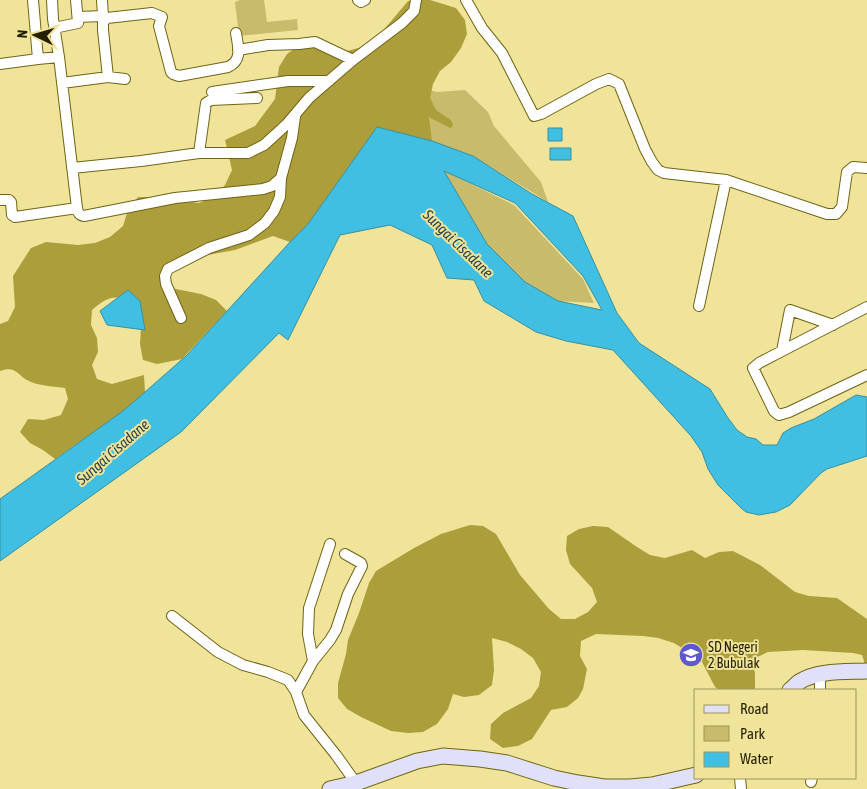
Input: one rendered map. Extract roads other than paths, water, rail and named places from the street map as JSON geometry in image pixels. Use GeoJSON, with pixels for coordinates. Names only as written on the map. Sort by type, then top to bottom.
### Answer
{"type":"FeatureCollection","features":[{"type":"Feature","properties":{"kind":"street"},"geometry":{"type":"LineString","coordinates":[[54,28],[78,24],[76,0]]}},
{"type":"Feature","properties":{"kind":"street"},"geometry":{"type":"LineString","coordinates":[[102,0],[108,77]]}},
{"type":"Feature","properties":{"kind":"street"},"geometry":{"type":"LineString","coordinates":[[358,0],[361,2],[365,0]]}},
{"type":"Feature","properties":{"kind":"street"},"geometry":{"type":"LineString","coordinates":[[72,168],[199,153],[248,153],[264,145],[294,117],[309,98],[353,60],[402,23],[414,11],[416,0]]}},
{"type":"Feature","properties":{"kind":"street"},"geometry":{"type":"LineString","coordinates":[[466,0],[482,28],[502,53],[534,116],[609,79],[619,84],[645,149],[658,170],[726,180],[827,214],[836,214],[842,207],[847,172],[853,167],[867,168]]}},
{"type":"Feature","properties":{"kind":"street"},"geometry":{"type":"LineString","coordinates":[[38,58],[34,5],[52,4],[77,208],[80,215],[84,216],[175,198],[263,189],[272,186],[281,178]]}},
{"type":"Feature","properties":{"kind":"street"},"geometry":{"type":"LineString","coordinates":[[78,17],[107,18],[152,13],[162,17],[159,26],[171,72],[175,76],[228,67],[235,64],[238,57],[236,33]]}},
{"type":"Feature","properties":{"kind":"street"},"geometry":{"type":"LineString","coordinates":[[238,50],[268,45],[315,42],[353,60]]}},
{"type":"Feature","properties":{"kind":"street"},"geometry":{"type":"LineString","coordinates":[[0,64],[38,58],[60,57]]}},
{"type":"Feature","properties":{"kind":"street"},"geometry":{"type":"LineString","coordinates":[[62,83],[108,77],[125,79]]}},
{"type":"Feature","properties":{"kind":"street"},"geometry":{"type":"LineString","coordinates":[[212,92],[288,81],[328,82]]}},
{"type":"Feature","properties":{"kind":"street"},"geometry":{"type":"LineString","coordinates":[[199,153],[206,104],[211,100],[257,98]]}},
{"type":"Feature","properties":{"kind":"street"},"geometry":{"type":"LineString","coordinates":[[182,318],[166,284],[165,276],[168,269],[209,248],[250,235],[265,223],[274,211],[280,197],[281,178],[292,138],[294,117]]}},
{"type":"Feature","properties":{"kind":"street"},"geometry":{"type":"LineString","coordinates":[[699,306],[726,180]]}},
{"type":"Feature","properties":{"kind":"street"},"geometry":{"type":"LineString","coordinates":[[0,200],[10,200],[12,214],[15,217],[77,208]]}},
{"type":"Feature","properties":{"kind":"street"},"geometry":{"type":"LineString","coordinates":[[867,307],[782,350],[753,368],[774,411],[779,416],[867,375]]}},
{"type":"Feature","properties":{"kind":"street"},"geometry":{"type":"LineString","coordinates":[[782,350],[790,310],[833,325]]}},
{"type":"Feature","properties":{"kind":"street"},"geometry":{"type":"LineString","coordinates":[[313,661],[308,641],[309,608],[330,544]]}},
{"type":"Feature","properties":{"kind":"street"},"geometry":{"type":"LineString","coordinates":[[296,692],[313,661],[336,630],[348,594],[362,566],[361,563],[345,554]]}},
{"type":"Feature","properties":{"kind":"street"},"geometry":{"type":"LineString","coordinates":[[172,616],[218,652],[243,665],[288,680],[296,692],[304,715],[363,784]]}},
{"type":"Feature","properties":{"kind":"street"},"geometry":{"type":"LineString","coordinates":[[791,689],[804,680],[820,675],[835,672],[867,671]]}},
{"type":"Feature","properties":{"kind":"street"},"geometry":{"type":"LineString","coordinates":[[820,675],[820,689]]}},
{"type":"Feature","properties":{"kind":"street"},"geometry":{"type":"LineString","coordinates":[[330,789],[363,784],[417,761],[443,756],[480,758],[507,763],[554,778],[604,788],[652,785],[694,775]]}},
{"type":"Feature","properties":{"kind":"water","name":"Sungai Cisadane"},"geometry":{"type":"Polygon","coordinates":[[[377,127],[432,141],[473,156],[532,194],[573,216],[617,313],[639,343],[710,389],[737,430],[747,437],[756,439],[763,445],[777,445],[783,433],[791,428],[814,419],[856,395],[867,397],[867,456],[827,469],[790,505],[776,512],[759,515],[746,512],[718,485],[708,469],[702,452],[691,436],[613,350],[566,341],[536,332],[484,301],[474,280],[447,278],[432,245],[390,225],[340,235],[288,340],[279,333],[181,432],[0,561],[0,499],[123,411],[187,355],[308,224],[377,127]],[[444,171],[487,244],[525,282],[558,301],[602,310],[583,276],[515,203],[444,171]]]}},
{"type":"Feature","properties":{"kind":"water"},"geometry":{"type":"Polygon","coordinates":[[[548,128],[562,128],[562,141],[548,141],[548,128]]]}},
{"type":"Feature","properties":{"kind":"water"},"geometry":{"type":"Polygon","coordinates":[[[550,148],[571,148],[571,160],[550,160],[550,148]]]}},
{"type":"Feature","properties":{"kind":"water"},"geometry":{"type":"Polygon","coordinates":[[[128,290],[140,301],[145,330],[107,325],[100,311],[128,290]]]}},
{"type":"Feature","properties":{"kind":"place","name":"SD Negeri 2 Bubulak"},"geometry":{"type":"Point","coordinates":[691,655]}}]}
